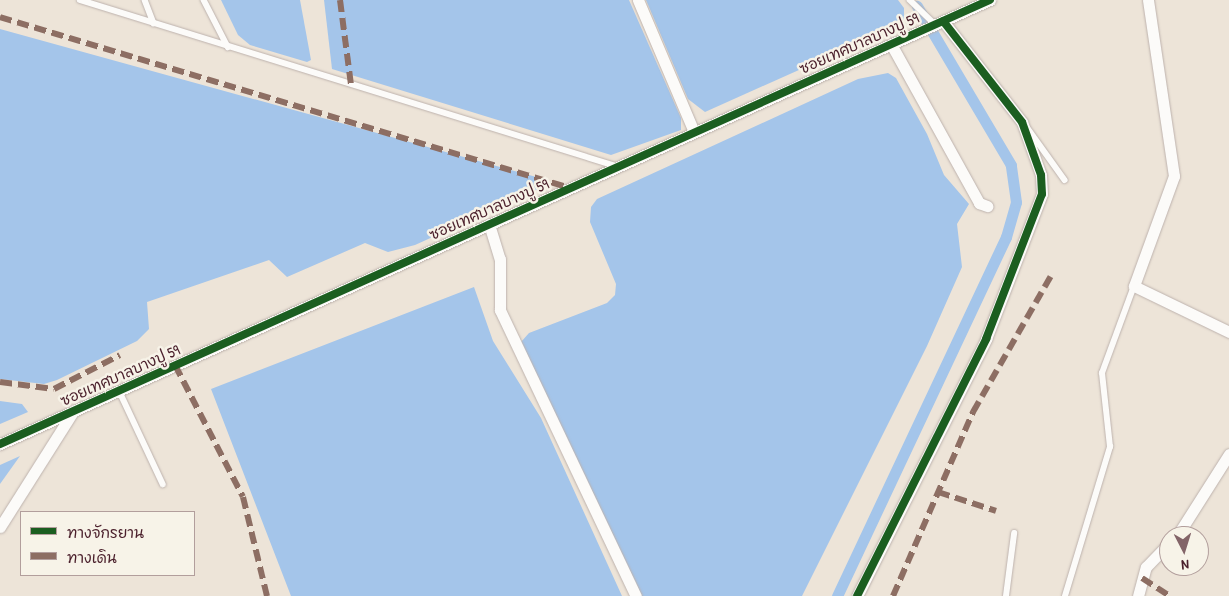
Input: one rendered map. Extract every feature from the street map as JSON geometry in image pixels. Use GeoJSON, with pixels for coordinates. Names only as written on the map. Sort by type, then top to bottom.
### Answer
{"type":"FeatureCollection","features":[{"type":"Feature","properties":{"kind":"street"},"geometry":{"type":"LineString","coordinates":[[638,0],[694,132]]}},
{"type":"Feature","properties":{"kind":"street","name":"ซอยเทศบาลบางปู 59"},"geometry":{"type":"LineString","coordinates":[[0,444],[990,0]]}},
{"type":"Feature","properties":{"kind":"street"},"geometry":{"type":"LineString","coordinates":[[1148,0],[1174,176],[1134,286],[1229,332]]}},
{"type":"Feature","properties":{"kind":"street"},"geometry":{"type":"LineString","coordinates":[[857,596],[986,339],[1033,225],[1042,185],[1022,122],[939,23]]}},
{"type":"Feature","properties":{"kind":"street"},"geometry":{"type":"LineString","coordinates":[[891,44],[979,203],[987,206]]}},
{"type":"Feature","properties":{"kind":"street"},"geometry":{"type":"LineString","coordinates":[[489,224],[500,259],[500,310],[636,596]]}},
{"type":"Feature","properties":{"kind":"street"},"geometry":{"type":"LineString","coordinates":[[0,527],[74,410]]}},
{"type":"Feature","properties":{"kind":"street"},"geometry":{"type":"LineString","coordinates":[[1183,526],[1229,454]]}},
{"type":"Feature","properties":{"kind":"street"},"geometry":{"type":"LineString","coordinates":[[1138,596],[1146,567],[1159,553]]}},
{"type":"Feature","properties":{"kind":"lane"},"geometry":{"type":"LineString","coordinates":[[80,0],[91,1],[228,47],[618,166]]}},
{"type":"Feature","properties":{"kind":"lane"},"geometry":{"type":"LineString","coordinates":[[145,0],[154,23]]}},
{"type":"Feature","properties":{"kind":"lane"},"geometry":{"type":"LineString","coordinates":[[204,0],[228,47]]}},
{"type":"Feature","properties":{"kind":"lane"},"geometry":{"type":"LineString","coordinates":[[910,0],[939,23]]}},
{"type":"Feature","properties":{"kind":"lane"},"geometry":{"type":"LineString","coordinates":[[1022,122],[1065,180]]}},
{"type":"Feature","properties":{"kind":"lane"},"geometry":{"type":"LineString","coordinates":[[1065,596],[1110,447],[1102,373],[1134,286]]}},
{"type":"Feature","properties":{"kind":"lane"},"geometry":{"type":"LineString","coordinates":[[119,390],[163,484]]}},
{"type":"Feature","properties":{"kind":"lane"},"geometry":{"type":"LineString","coordinates":[[1006,596],[1014,534]]}},
{"type":"Feature","properties":{"kind":"water"},"geometry":{"type":"Polygon","coordinates":[[[221,0],[300,0],[311,60],[307,62],[250,45],[238,35],[221,0]]]}},
{"type":"Feature","properties":{"kind":"water"},"geometry":{"type":"Polygon","coordinates":[[[324,0],[629,0],[681,118],[681,130],[611,155],[332,69],[324,0]]]}},
{"type":"Feature","properties":{"kind":"water"},"geometry":{"type":"Polygon","coordinates":[[[646,0],[898,0],[904,8],[904,23],[705,112],[688,99],[646,0]]]}},
{"type":"Feature","properties":{"kind":"water"},"geometry":{"type":"Polygon","coordinates":[[[0,29],[540,178],[545,186],[415,245],[388,252],[365,243],[287,277],[269,260],[147,302],[149,329],[137,341],[57,380],[44,384],[0,379],[0,29]]]}},
{"type":"Feature","properties":{"kind":"water"},"geometry":{"type":"Polygon","coordinates":[[[888,73],[896,78],[927,134],[944,175],[969,204],[957,224],[962,267],[927,346],[802,596],[641,596],[521,342],[529,333],[607,303],[615,295],[616,284],[590,222],[591,207],[597,199],[858,79],[888,73]]]}},
{"type":"Feature","properties":{"kind":"water"},"geometry":{"type":"Polygon","coordinates":[[[474,287],[493,341],[541,418],[622,596],[291,596],[211,389],[474,287]]]}},
{"type":"Feature","properties":{"kind":"water"},"geometry":{"type":"Polygon","coordinates":[[[0,401],[22,404],[28,412],[0,424],[0,401]]]}},
{"type":"Feature","properties":{"kind":"water"},"geometry":{"type":"Polygon","coordinates":[[[20,456],[0,484],[0,465],[20,456]]]}},
{"type":"Feature","properties":{"kind":"waterway"},"geometry":{"type":"LineString","coordinates":[[837,596],[1006,237],[1016,202],[1011,165],[917,6]]}},
{"type":"Feature","properties":{"kind":"marked path"},"geometry":{"type":"LineString","coordinates":[[340,0],[351,85]]}},
{"type":"Feature","properties":{"kind":"marked path"},"geometry":{"type":"LineString","coordinates":[[0,17],[570,188]]}},
{"type":"Feature","properties":{"kind":"marked path"},"geometry":{"type":"LineString","coordinates":[[893,596],[973,412],[1051,276]]}},
{"type":"Feature","properties":{"kind":"marked path"},"geometry":{"type":"LineString","coordinates":[[0,382],[54,389],[120,355]]}},
{"type":"Feature","properties":{"kind":"marked path"},"geometry":{"type":"LineString","coordinates":[[175,365],[243,497],[267,596]]}},
{"type":"Feature","properties":{"kind":"marked path"},"geometry":{"type":"LineString","coordinates":[[938,492],[996,511]]}},
{"type":"Feature","properties":{"kind":"marked path"},"geometry":{"type":"LineString","coordinates":[[1142,578],[1170,596]]}},
{"type":"Feature","properties":{"kind":"cycle path"},"geometry":{"type":"LineString","coordinates":[[0,444],[990,0]]}},
{"type":"Feature","properties":{"kind":"cycle path"},"geometry":{"type":"LineString","coordinates":[[857,596],[986,339],[1042,194],[1041,175],[1022,122],[943,21]]}}]}
